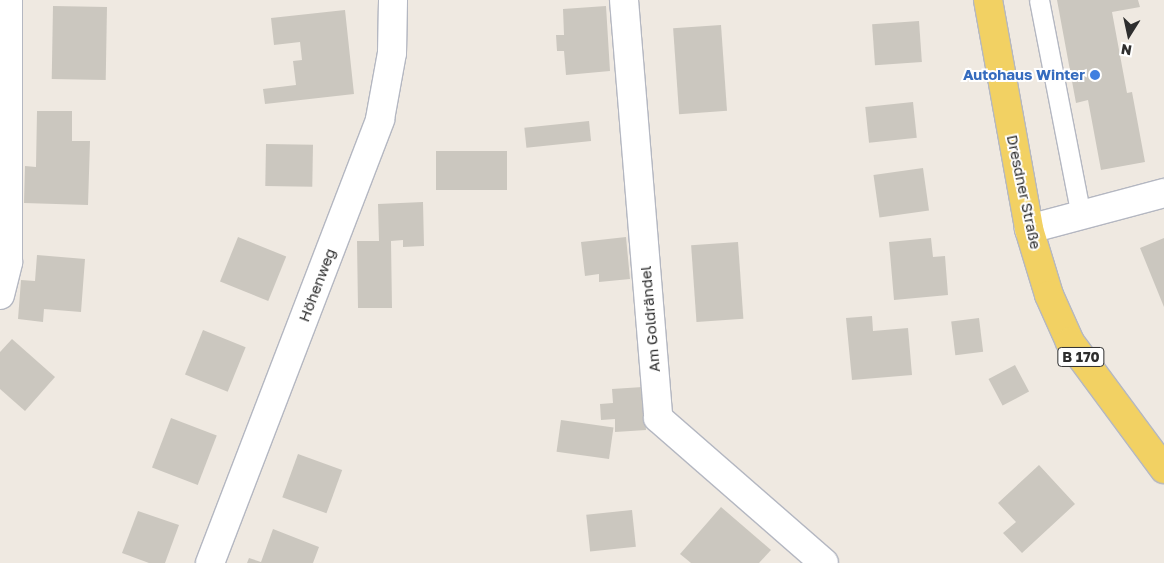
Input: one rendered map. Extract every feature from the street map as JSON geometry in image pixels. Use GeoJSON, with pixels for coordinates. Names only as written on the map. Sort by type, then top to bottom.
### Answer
{"type":"FeatureCollection","features":[{"type":"Feature","properties":{"kind":"main road","name":"Dresdner Straße"},"geometry":{"type":"LineString","coordinates":[[988,0],[1029,229],[1049,295],[1070,342],[1164,469]]}},
{"type":"Feature","properties":{"kind":"street"},"geometry":{"type":"LineString","coordinates":[[0,295],[8,262],[8,0]]}},
{"type":"Feature","properties":{"kind":"street","name":"Höhenweg"},"geometry":{"type":"LineString","coordinates":[[210,563],[380,119],[392,53],[393,0]]}},
{"type":"Feature","properties":{"kind":"street","name":"Am Goldrändel"},"geometry":{"type":"LineString","coordinates":[[624,0],[658,418],[824,563]]}},
{"type":"Feature","properties":{"kind":"street"},"geometry":{"type":"LineString","coordinates":[[1029,229],[1081,217],[1164,193]]}},
{"type":"Feature","properties":{"kind":"lane"},"geometry":{"type":"LineString","coordinates":[[1040,0],[1081,217]]}},
{"type":"Feature","properties":{"kind":"building"},"geometry":{"type":"Polygon","coordinates":[[[1057,0],[1138,0],[1140,7],[1112,12],[1127,93],[1132,92],[1145,162],[1101,170],[1088,100],[1076,103],[1057,0]]]}},
{"type":"Feature","properties":{"kind":"building"},"geometry":{"type":"Polygon","coordinates":[[[53,6],[107,7],[106,80],[52,79],[53,6]]]}},
{"type":"Feature","properties":{"kind":"building"},"geometry":{"type":"Polygon","coordinates":[[[606,6],[610,71],[566,75],[564,51],[557,51],[556,35],[564,35],[563,9],[606,6]]]}},
{"type":"Feature","properties":{"kind":"building"},"geometry":{"type":"Polygon","coordinates":[[[345,10],[354,94],[265,104],[263,89],[296,85],[293,61],[302,60],[300,42],[274,45],[271,18],[345,10]]]}},
{"type":"Feature","properties":{"kind":"building"},"geometry":{"type":"Polygon","coordinates":[[[919,21],[922,62],[875,65],[872,24],[919,21]]]}},
{"type":"Feature","properties":{"kind":"building"},"geometry":{"type":"Polygon","coordinates":[[[721,25],[727,111],[679,114],[673,28],[721,25]]]}},
{"type":"Feature","properties":{"kind":"building"},"geometry":{"type":"Polygon","coordinates":[[[913,102],[917,138],[869,143],[865,107],[913,102]]]}},
{"type":"Feature","properties":{"kind":"building"},"geometry":{"type":"Polygon","coordinates":[[[37,111],[72,111],[72,141],[90,141],[88,205],[24,203],[25,166],[36,167],[37,111]]]}},
{"type":"Feature","properties":{"kind":"building"},"geometry":{"type":"Polygon","coordinates":[[[589,121],[591,141],[526,148],[524,128],[589,121]]]}},
{"type":"Feature","properties":{"kind":"building"},"geometry":{"type":"Polygon","coordinates":[[[266,144],[313,145],[312,187],[265,186],[266,144]]]}},
{"type":"Feature","properties":{"kind":"building"},"geometry":{"type":"Polygon","coordinates":[[[436,151],[507,151],[507,190],[436,190],[436,151]]]}},
{"type":"Feature","properties":{"kind":"building"},"geometry":{"type":"Polygon","coordinates":[[[923,168],[929,211],[879,218],[873,175],[923,168]]]}},
{"type":"Feature","properties":{"kind":"building"},"geometry":{"type":"Polygon","coordinates":[[[423,202],[424,246],[403,247],[403,240],[391,241],[392,308],[358,308],[357,241],[379,241],[378,204],[423,202]]]}},
{"type":"Feature","properties":{"kind":"building"},"geometry":{"type":"Polygon","coordinates":[[[238,237],[286,256],[268,301],[220,282],[238,237]]]}},
{"type":"Feature","properties":{"kind":"building"},"geometry":{"type":"Polygon","coordinates":[[[626,237],[630,279],[599,282],[599,274],[585,276],[581,242],[626,237]]]}},
{"type":"Feature","properties":{"kind":"building"},"geometry":{"type":"Polygon","coordinates":[[[931,238],[933,257],[945,256],[948,295],[894,300],[889,242],[931,238]]]}},
{"type":"Feature","properties":{"kind":"building"},"geometry":{"type":"Polygon","coordinates":[[[1164,238],[1164,307],[1140,248],[1164,238]]]}},
{"type":"Feature","properties":{"kind":"building"},"geometry":{"type":"Polygon","coordinates":[[[738,242],[743,319],[696,322],[691,245],[738,242]]]}},
{"type":"Feature","properties":{"kind":"building"},"geometry":{"type":"Polygon","coordinates":[[[37,255],[85,259],[81,312],[44,309],[43,322],[18,319],[21,280],[35,281],[37,255]]]}},
{"type":"Feature","properties":{"kind":"building"},"geometry":{"type":"Polygon","coordinates":[[[872,316],[873,331],[908,328],[912,375],[852,380],[846,318],[872,316]]]}},
{"type":"Feature","properties":{"kind":"building"},"geometry":{"type":"Polygon","coordinates":[[[979,318],[983,352],[955,355],[951,321],[979,318]]]}},
{"type":"Feature","properties":{"kind":"building"},"geometry":{"type":"Polygon","coordinates":[[[203,330],[246,347],[228,392],[185,375],[203,330]]]}},
{"type":"Feature","properties":{"kind":"building"},"geometry":{"type":"Polygon","coordinates":[[[12,339],[55,377],[25,411],[0,389],[0,352],[12,339]]]}},
{"type":"Feature","properties":{"kind":"building"},"geometry":{"type":"Polygon","coordinates":[[[1015,365],[1029,391],[1003,406],[989,379],[1015,365]]]}},
{"type":"Feature","properties":{"kind":"building"},"geometry":{"type":"Polygon","coordinates":[[[643,387],[646,430],[615,432],[615,419],[601,420],[600,404],[613,403],[612,389],[643,387]]]}},
{"type":"Feature","properties":{"kind":"building"},"geometry":{"type":"Polygon","coordinates":[[[171,418],[217,436],[198,485],[152,467],[171,418]]]}},
{"type":"Feature","properties":{"kind":"building"},"geometry":{"type":"Polygon","coordinates":[[[561,420],[613,427],[609,459],[557,452],[561,420]]]}},
{"type":"Feature","properties":{"kind":"building"},"geometry":{"type":"Polygon","coordinates":[[[298,454],[342,470],[326,513],[282,497],[298,454]]]}},
{"type":"Feature","properties":{"kind":"building"},"geometry":{"type":"Polygon","coordinates":[[[1039,465],[1075,504],[1022,553],[1003,533],[1016,522],[998,503],[1039,465]]]}},
{"type":"Feature","properties":{"kind":"building"},"geometry":{"type":"Polygon","coordinates":[[[721,507],[771,550],[759,563],[691,563],[680,554],[721,507]]]}},
{"type":"Feature","properties":{"kind":"building"},"geometry":{"type":"Polygon","coordinates":[[[632,510],[636,547],[590,552],[586,515],[632,510]]]}},
{"type":"Feature","properties":{"kind":"building"},"geometry":{"type":"Polygon","coordinates":[[[138,511],[179,525],[165,563],[149,563],[122,553],[138,511]]]}},
{"type":"Feature","properties":{"kind":"building"},"geometry":{"type":"Polygon","coordinates":[[[273,529],[319,547],[313,563],[247,563],[249,558],[261,562],[273,529]]]}},
{"type":"Feature","properties":{"kind":"place","name":"Autohaus Winter"},"geometry":{"type":"Point","coordinates":[1095,75]}}]}
